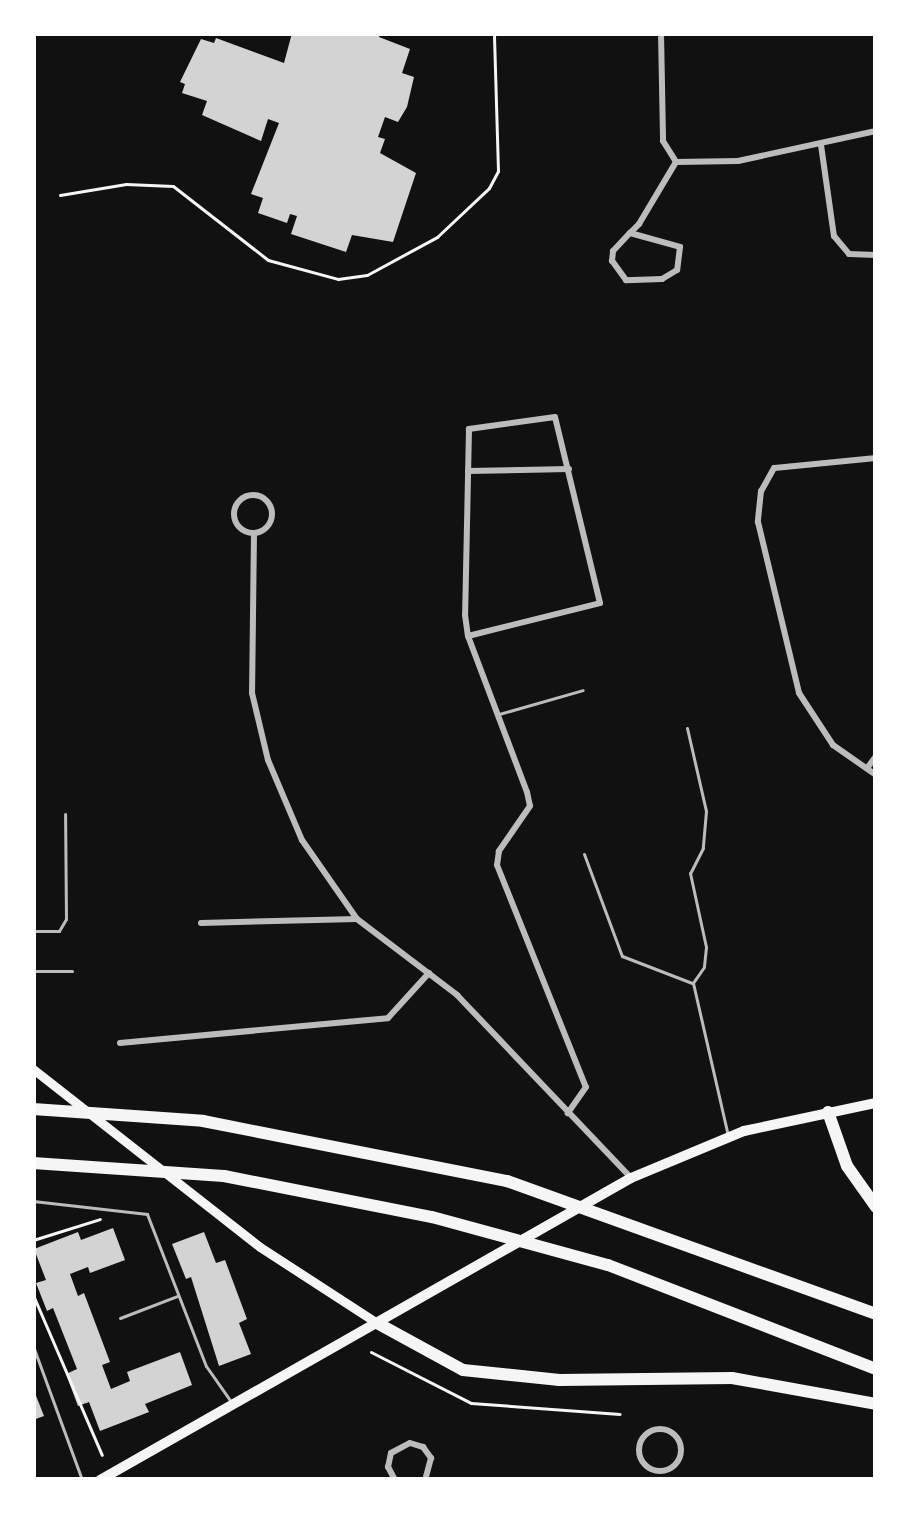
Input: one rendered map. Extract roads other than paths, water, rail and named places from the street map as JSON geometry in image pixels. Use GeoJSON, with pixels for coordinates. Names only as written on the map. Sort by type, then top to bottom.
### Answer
{"type":"FeatureCollection","features":[{"type":"Feature","properties":{"kind":"highway"},"geometry":{"type":"LineString","coordinates":[[33,1109],[203,1121],[507,1181],[876,1314]]}},
{"type":"Feature","properties":{"kind":"highway"},"geometry":{"type":"LineString","coordinates":[[828,1112],[847,1166],[876,1207]]}},
{"type":"Feature","properties":{"kind":"highway"},"geometry":{"type":"LineString","coordinates":[[33,1163],[224,1176],[432,1217],[608,1265],[876,1369]]}},
{"type":"Feature","properties":{"kind":"highway"},"geometry":{"type":"LineString","coordinates":[[377,1323],[463,1370],[559,1380],[732,1378],[876,1404]]}},
{"type":"Feature","properties":{"kind":"main road"},"geometry":{"type":"LineString","coordinates":[[33,1069],[63,1088],[213,1211],[377,1323]]}},
{"type":"Feature","properties":{"kind":"main road"},"geometry":{"type":"LineString","coordinates":[[100,1480],[119,1475],[632,1178],[728,1138],[876,1103]]}},
{"type":"Feature","properties":{"kind":"street"},"geometry":{"type":"LineString","coordinates":[[661,33],[663,141],[676,162]]}},
{"type":"Feature","properties":{"kind":"street"},"geometry":{"type":"LineString","coordinates":[[676,162],[738,161],[876,131]]}},
{"type":"Feature","properties":{"kind":"street"},"geometry":{"type":"LineString","coordinates":[[821,145],[834,236],[849,254],[876,255]]}},
{"type":"Feature","properties":{"kind":"street"},"geometry":{"type":"LineString","coordinates":[[630,233],[680,247],[677,270],[662,279],[626,280],[618,275],[613,250],[630,233],[676,162]]}},
{"type":"Feature","properties":{"kind":"street"},"geometry":{"type":"LineString","coordinates":[[468,636],[600,603],[555,417],[470,429],[468,636],[530,806],[499,851],[497,865],[586,1087],[568,1113]]}},
{"type":"Feature","properties":{"kind":"street"},"geometry":{"type":"LineString","coordinates":[[876,458],[774,468],[760,491],[758,522],[799,693],[833,745],[876,776]]}},
{"type":"Feature","properties":{"kind":"street"},"geometry":{"type":"LineString","coordinates":[[467,471],[569,469]]}},
{"type":"Feature","properties":{"kind":"street"},"geometry":{"type":"LineString","coordinates":[[249,495],[266,500],[272,511],[266,529],[254,533],[242,530],[234,513],[249,495]]}},
{"type":"Feature","properties":{"kind":"street"},"geometry":{"type":"LineString","coordinates":[[254,533],[252,693],[268,760],[302,840],[357,919],[458,995],[632,1178]]}},
{"type":"Feature","properties":{"kind":"street"},"geometry":{"type":"LineString","coordinates":[[868,767],[876,756]]}},
{"type":"Feature","properties":{"kind":"street"},"geometry":{"type":"LineString","coordinates":[[201,923],[357,919]]}},
{"type":"Feature","properties":{"kind":"street"},"geometry":{"type":"LineString","coordinates":[[120,1043],[388,1018],[429,973]]}},
{"type":"Feature","properties":{"kind":"street"},"geometry":{"type":"LineString","coordinates":[[658,1428],[677,1436],[682,1450],[666,1475],[651,1469],[639,1453],[641,1440],[658,1428]]}},
{"type":"Feature","properties":{"kind":"street"},"geometry":{"type":"LineString","coordinates":[[395,1480],[389,1460],[396,1448],[410,1443],[423,1447],[431,1458],[424,1480]]}},
{"type":"Feature","properties":{"kind":"lane"},"geometry":{"type":"LineString","coordinates":[[497,714],[583,690]]}},
{"type":"Feature","properties":{"kind":"lane"},"geometry":{"type":"LineString","coordinates":[[687,728],[706,811],[703,848],[690,873],[706,946],[704,967],[693,983],[728,1138]]}},
{"type":"Feature","properties":{"kind":"lane"},"geometry":{"type":"LineString","coordinates":[[33,931],[59,931],[66,919],[65,814]]}},
{"type":"Feature","properties":{"kind":"lane"},"geometry":{"type":"LineString","coordinates":[[584,854],[622,956],[693,983]]}},
{"type":"Feature","properties":{"kind":"lane"},"geometry":{"type":"LineString","coordinates":[[33,971],[72,971]]}},
{"type":"Feature","properties":{"kind":"lane"},"geometry":{"type":"LineString","coordinates":[[33,1201],[147,1214],[206,1366],[233,1405]]}},
{"type":"Feature","properties":{"kind":"lane"},"geometry":{"type":"LineString","coordinates":[[120,1318],[178,1295]]}},
{"type":"Feature","properties":{"kind":"lane"},"geometry":{"type":"LineString","coordinates":[[33,1346],[82,1480]]}}]}
